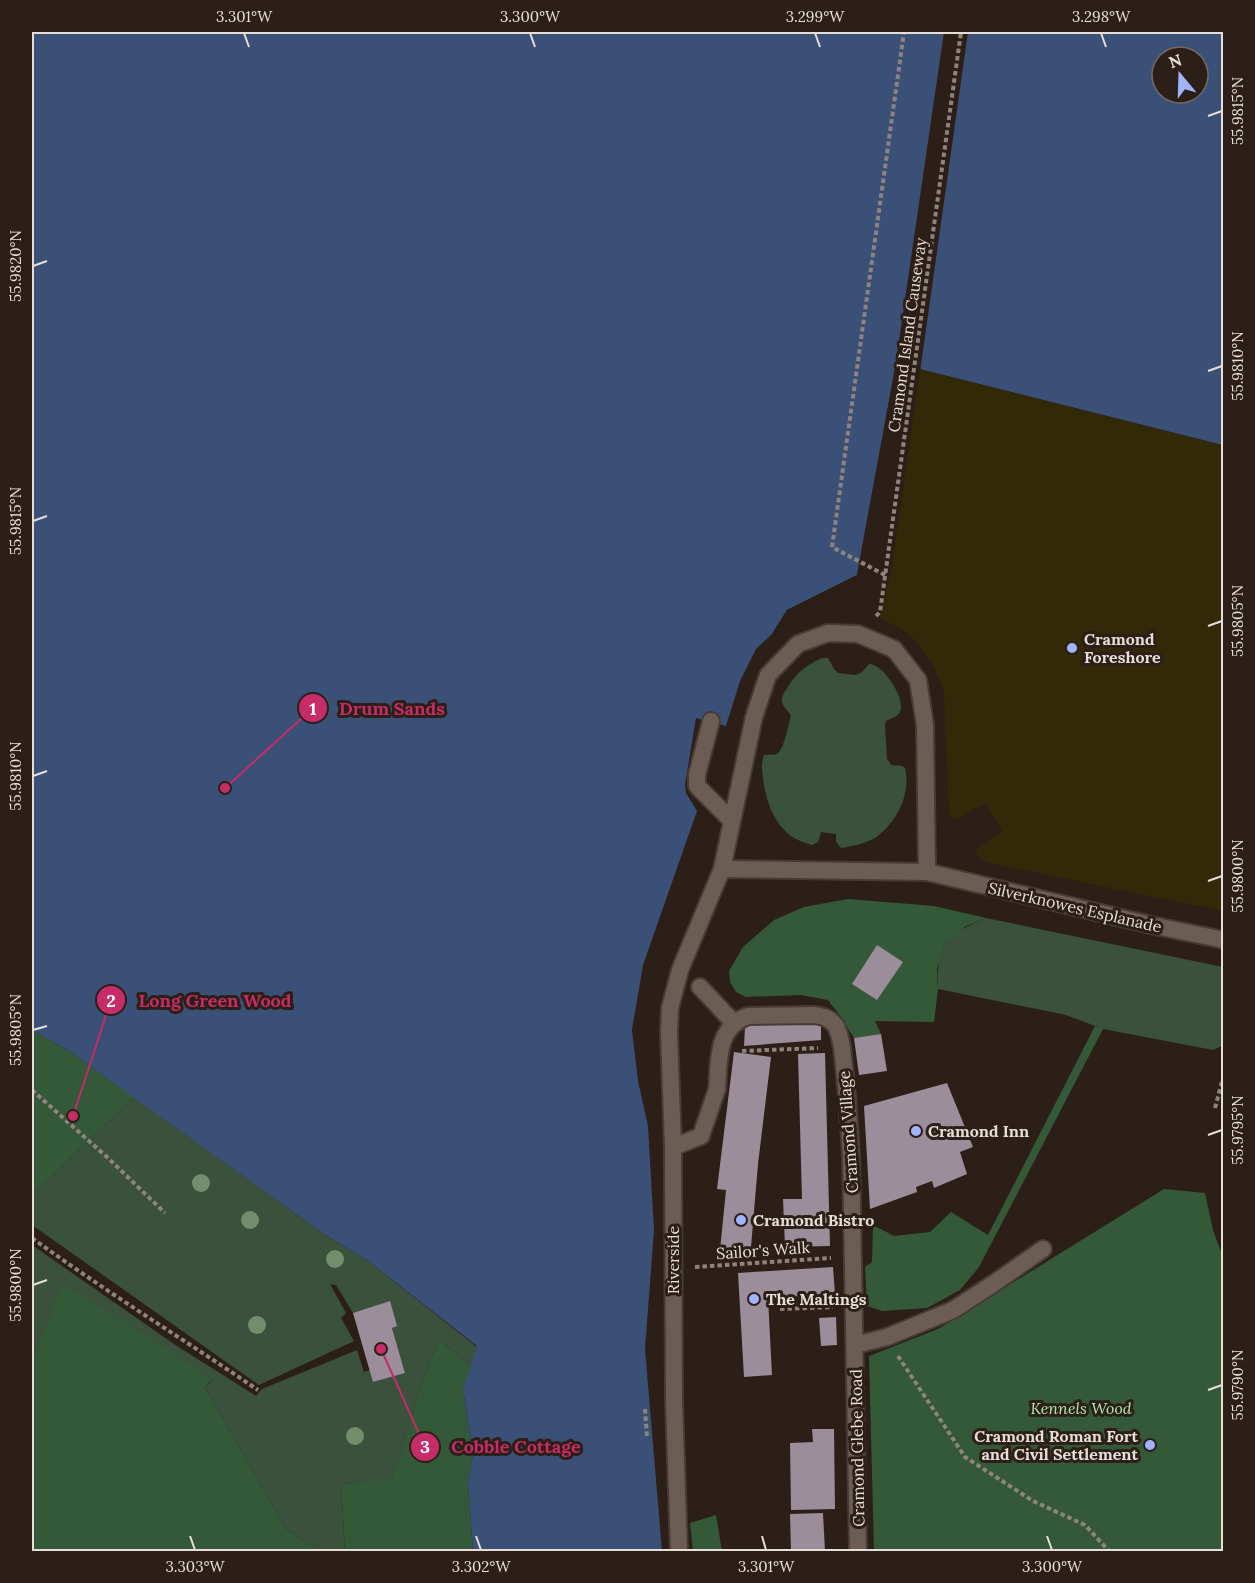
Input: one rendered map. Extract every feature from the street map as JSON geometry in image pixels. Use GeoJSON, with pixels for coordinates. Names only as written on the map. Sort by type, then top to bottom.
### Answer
{"type":"FeatureCollection","features":[{"type":"Feature","properties":{"kind":"street"},"geometry":{"type":"LineString","coordinates":[[722,869],[754,717],[768,675],[798,644],[828,633],[858,634],[894,649],[918,680],[925,725],[927,872]]}},
{"type":"Feature","properties":{"kind":"street"},"geometry":{"type":"LineString","coordinates":[[711,721],[697,775],[698,786],[732,821]]}},
{"type":"Feature","properties":{"kind":"street","name":"Silverknowes Esplanade"},"geometry":{"type":"LineString","coordinates":[[722,869],[927,872],[1224,940]]}},
{"type":"Feature","properties":{"kind":"street","name":"Riverside"},"geometry":{"type":"LineString","coordinates":[[680,1551],[674,1401],[670,1008],[680,970],[722,869]]}},
{"type":"Feature","properties":{"kind":"street"},"geometry":{"type":"LineString","coordinates":[[673,1147],[701,1136],[717,1089],[723,1038],[734,1023],[700,987]]}},
{"type":"Feature","properties":{"kind":"street","name":"Cramond Village"},"geometry":{"type":"LineString","coordinates":[[734,1023],[748,1016],[815,1015],[830,1020],[836,1026],[842,1047],[851,1154],[855,1345]]}},
{"type":"Feature","properties":{"kind":"street"},"geometry":{"type":"LineString","coordinates":[[855,1345],[887,1337],[952,1310],[1043,1249]]}},
{"type":"Feature","properties":{"kind":"street","name":"Cramond Glebe Road"},"geometry":{"type":"LineString","coordinates":[[855,1345],[858,1551]]}},
{"type":"Feature","properties":{"kind":"path"},"geometry":{"type":"LineString","coordinates":[[885,575],[832,547],[904,32]]}},
{"type":"Feature","properties":{"kind":"path","name":"Cramond Island Causeway"},"geometry":{"type":"LineString","coordinates":[[858,634],[880,612],[962,32]]}},
{"type":"Feature","properties":{"kind":"path"},"geometry":{"type":"LineString","coordinates":[[720,1052],[842,1047]]}},
{"type":"Feature","properties":{"kind":"path"},"geometry":{"type":"LineString","coordinates":[[1215,1108],[1224,1074]]}},
{"type":"Feature","properties":{"kind":"path"},"geometry":{"type":"LineString","coordinates":[[32,1090],[165,1213]]}},
{"type":"Feature","properties":{"kind":"path"},"geometry":{"type":"LineString","coordinates":[[32,1238],[90,1280],[258,1390]]}},
{"type":"Feature","properties":{"kind":"path","name":"Sailor's Walk"},"geometry":{"type":"LineString","coordinates":[[674,1268],[831,1258],[854,1259]]}},
{"type":"Feature","properties":{"kind":"path"},"geometry":{"type":"LineString","coordinates":[[780,1309],[855,1306]]}},
{"type":"Feature","properties":{"kind":"path"},"geometry":{"type":"LineString","coordinates":[[887,1337],[965,1457],[1033,1501],[1084,1525],[1110,1551]]}},
{"type":"Feature","properties":{"kind":"path"},"geometry":{"type":"LineString","coordinates":[[645,1408],[649,1424],[648,1437]]}},
{"type":"Feature","properties":{"kind":"green space"},"geometry":{"type":"Polygon","coordinates":[[[822,658],[828,658],[838,673],[855,675],[861,673],[869,664],[874,665],[891,681],[901,703],[899,713],[886,721],[885,726],[887,759],[891,765],[905,768],[906,787],[901,805],[892,822],[878,836],[841,848],[836,842],[836,834],[821,832],[818,842],[812,845],[787,833],[772,812],[766,796],[762,773],[764,755],[778,753],[786,736],[791,715],[783,703],[784,693],[801,671],[822,658]]]}},
{"type":"Feature","properties":{"kind":"green space"},"geometry":{"type":"Polygon","coordinates":[[[848,899],[934,906],[986,918],[966,926],[944,944],[937,968],[938,989],[934,1022],[875,1021],[881,1034],[854,1038],[828,1000],[801,995],[746,997],[736,992],[730,982],[729,971],[743,947],[774,920],[804,907],[848,899]]]}},
{"type":"Feature","properties":{"kind":"green space"},"geometry":{"type":"Polygon","coordinates":[[[986,918],[1223,967],[1223,1045],[1213,1050],[1103,1029],[1066,1015],[938,989],[939,959],[942,947],[959,931],[986,918]]]}},
{"type":"Feature","properties":{"kind":"green space"},"geometry":{"type":"Polygon","coordinates":[[[1095,1026],[1103,1029],[979,1267],[960,1290],[927,1308],[882,1311],[867,1306],[865,1267],[872,1262],[873,1225],[894,1236],[930,1232],[951,1212],[988,1235],[1095,1026]]]}},
{"type":"Feature","properties":{"kind":"green space"},"geometry":{"type":"Polygon","coordinates":[[[32,1030],[69,1051],[134,1097],[32,1195],[32,1030]]]}},
{"type":"Feature","properties":{"kind":"green space"},"geometry":{"type":"Polygon","coordinates":[[[134,1097],[324,1234],[368,1261],[477,1347],[471,1367],[439,1339],[422,1382],[392,1480],[341,1484],[345,1552],[321,1551],[286,1529],[205,1387],[212,1381],[32,1365],[32,1245],[174,1344],[256,1396],[262,1389],[357,1350],[364,1372],[370,1370],[374,1382],[405,1372],[392,1328],[353,1313],[336,1285],[330,1284],[346,1313],[341,1318],[354,1341],[259,1385],[32,1225],[32,1195],[134,1097]]]}},
{"type":"Feature","properties":{"kind":"green space","name":"Kennels Wood"},"geometry":{"type":"Polygon","coordinates":[[[1164,1189],[1205,1193],[1213,1230],[1224,1260],[1223,1551],[874,1551],[869,1356],[938,1329],[1164,1189]]]}},
{"type":"Feature","properties":{"kind":"green space"},"geometry":{"type":"Polygon","coordinates":[[[62,1283],[169,1350],[212,1380],[205,1387],[286,1529],[321,1551],[32,1551],[32,1365],[62,1283]]]}},
{"type":"Feature","properties":{"kind":"green space"},"geometry":{"type":"Polygon","coordinates":[[[439,1339],[471,1367],[463,1389],[473,1454],[468,1483],[473,1551],[345,1551],[341,1484],[392,1479],[422,1382],[439,1339]]]}},
{"type":"Feature","properties":{"kind":"green space"},"geometry":{"type":"Polygon","coordinates":[[[716,1515],[722,1551],[693,1551],[690,1523],[716,1515]]]}},
{"type":"Feature","properties":{"kind":"sand"},"geometry":{"type":"Polygon","coordinates":[[[1223,32],[1223,911],[985,861],[978,856],[976,850],[1002,831],[986,803],[959,818],[953,819],[949,814],[944,691],[931,661],[911,636],[880,617],[892,567],[920,369],[895,368],[857,575],[604,94],[1223,32]]]}},
{"type":"Feature","properties":{"kind":"water"},"geometry":{"type":"Polygon","coordinates":[[[32,32],[1223,32],[1223,445],[920,369],[895,368],[857,575],[787,610],[772,634],[756,649],[740,681],[726,726],[696,718],[685,785],[686,793],[697,811],[643,965],[632,1030],[638,1081],[648,1126],[654,1230],[645,1349],[662,1551],[473,1551],[468,1483],[473,1454],[463,1389],[477,1346],[368,1261],[324,1234],[69,1051],[32,1030],[32,32]]]}},
{"type":"Feature","properties":{"kind":"pier"},"geometry":{"type":"Polygon","coordinates":[[[944,32],[968,32],[920,372],[898,371],[860,577],[789,613],[778,630],[772,634],[787,610],[857,575],[895,368],[944,32]]]}},
{"type":"Feature","properties":{"kind":"building"},"geometry":{"type":"Polygon","coordinates":[[[877,945],[903,962],[877,1000],[852,984],[877,945]]]}},
{"type":"Feature","properties":{"kind":"building"},"geometry":{"type":"Polygon","coordinates":[[[821,1022],[821,1040],[744,1046],[745,1027],[751,1023],[821,1022]]]}},
{"type":"Feature","properties":{"kind":"building"},"geometry":{"type":"Polygon","coordinates":[[[881,1034],[887,1071],[859,1075],[854,1038],[881,1034]]]}},
{"type":"Feature","properties":{"kind":"building"},"geometry":{"type":"Polygon","coordinates":[[[734,1052],[771,1057],[751,1247],[720,1250],[726,1190],[717,1189],[734,1052]]]}},
{"type":"Feature","properties":{"kind":"building"},"geometry":{"type":"Polygon","coordinates":[[[825,1053],[830,1246],[785,1247],[783,1199],[802,1199],[798,1054],[825,1053]]]}},
{"type":"Feature","properties":{"kind":"building","name":"Cramond Inn"},"geometry":{"type":"Polygon","coordinates":[[[947,1083],[973,1147],[960,1152],[967,1174],[934,1188],[932,1181],[916,1187],[917,1192],[870,1209],[864,1106],[947,1083]]]}},
{"type":"Feature","properties":{"kind":"building"},"geometry":{"type":"Polygon","coordinates":[[[833,1267],[835,1294],[768,1298],[772,1375],[744,1377],[738,1273],[833,1267]]]}},
{"type":"Feature","properties":{"kind":"building"},"geometry":{"type":"Polygon","coordinates":[[[390,1301],[397,1326],[392,1328],[405,1373],[373,1382],[353,1313],[390,1301]]]}},
{"type":"Feature","properties":{"kind":"building"},"geometry":{"type":"Polygon","coordinates":[[[836,1317],[837,1345],[821,1346],[819,1318],[836,1317]]]}},
{"type":"Feature","properties":{"kind":"building"},"geometry":{"type":"Polygon","coordinates":[[[812,1429],[834,1429],[835,1509],[791,1510],[790,1443],[813,1442],[812,1429]]]}},
{"type":"Feature","properties":{"kind":"building"},"geometry":{"type":"Polygon","coordinates":[[[823,1513],[825,1551],[791,1551],[790,1514],[823,1513]]]}},
{"type":"Feature","properties":{"kind":"place","name":"Cramond Foreshore"},"geometry":{"type":"Point","coordinates":[1072,648]}},
{"type":"Feature","properties":{"kind":"place","name":"Drum Sands"},"geometry":{"type":"Point","coordinates":[225,788]}},
{"type":"Feature","properties":{"kind":"place","name":"Long Green Wood"},"geometry":{"type":"Point","coordinates":[73,1116]}},
{"type":"Feature","properties":{"kind":"place","name":"Cramond Inn"},"geometry":{"type":"Point","coordinates":[916,1131]}},
{"type":"Feature","properties":{"kind":"place","name":"Cramond Bistro"},"geometry":{"type":"Point","coordinates":[741,1220]}},
{"type":"Feature","properties":{"kind":"place","name":"The Maltings"},"geometry":{"type":"Point","coordinates":[754,1299]}},
{"type":"Feature","properties":{"kind":"place","name":"Cobble Cottage"},"geometry":{"type":"Point","coordinates":[381,1349]}},
{"type":"Feature","properties":{"kind":"place","name":"Cramond Roman Fort and Civil Settlement"},"geometry":{"type":"Point","coordinates":[1150,1445]}}]}
